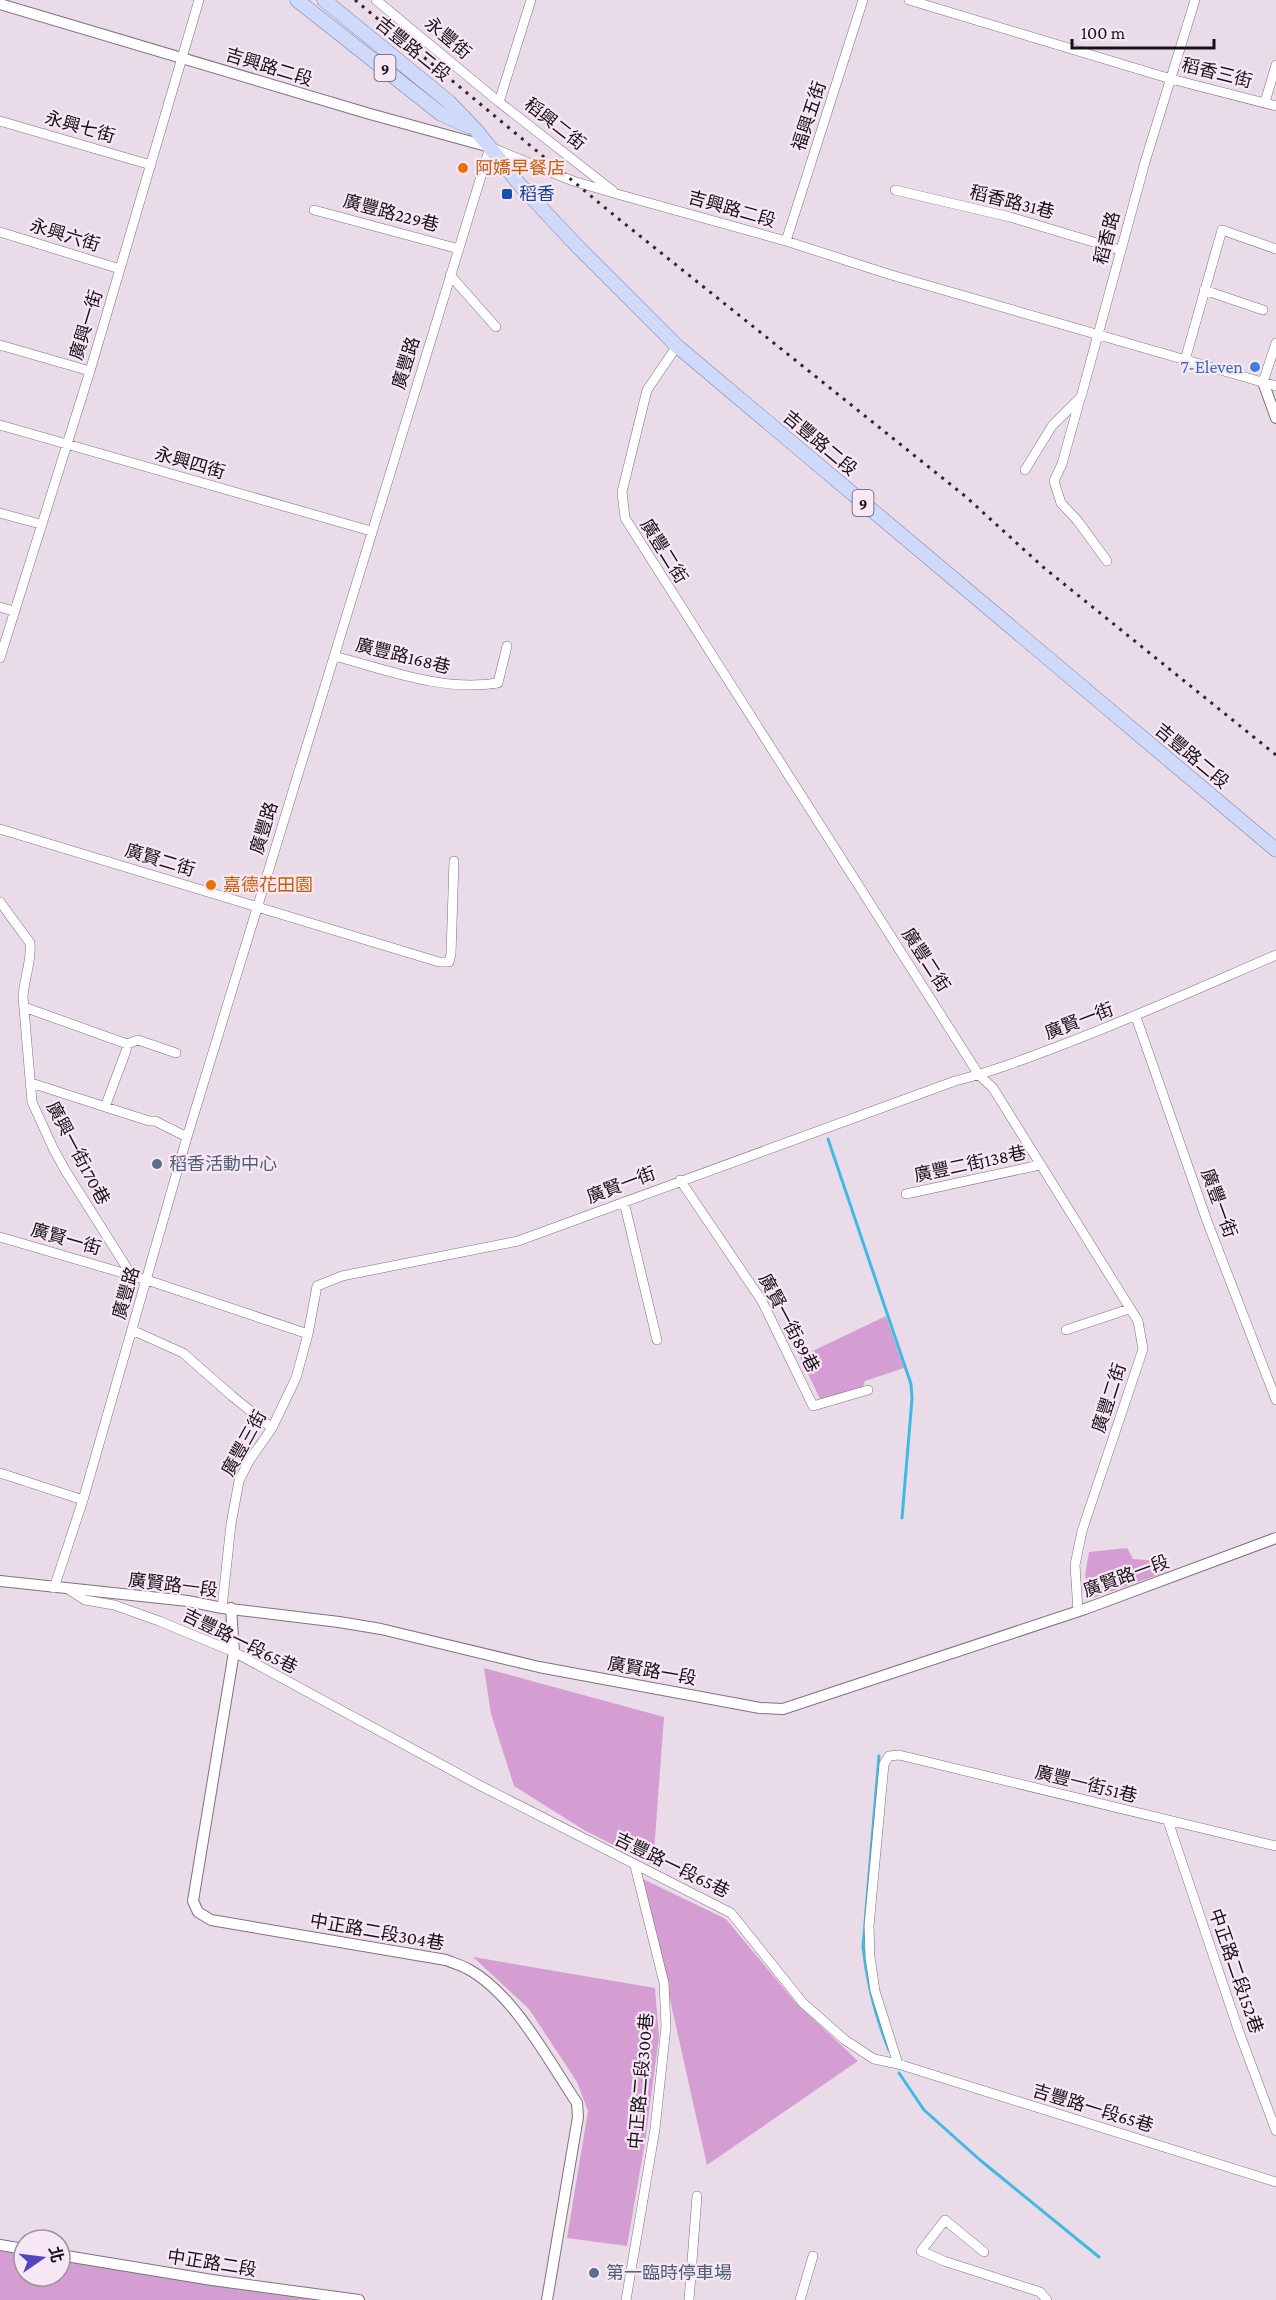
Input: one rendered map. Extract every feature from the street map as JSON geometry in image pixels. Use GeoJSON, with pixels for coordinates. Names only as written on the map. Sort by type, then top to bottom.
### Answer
{"type":"FeatureCollection","features":[{"type":"Feature","properties":{"kind":"main road","name":"吉豐路二段"},"geometry":{"type":"LineString","coordinates":[[297,0],[441,114],[476,130]]}},
{"type":"Feature","properties":{"kind":"main road","name":"吉豐路二段"},"geometry":{"type":"LineString","coordinates":[[324,0],[449,102],[476,130],[520,185],[677,346],[1276,850]]}},
{"type":"Feature","properties":{"kind":"street","name":"廣興一街"},"geometry":{"type":"LineString","coordinates":[[0,658],[40,524],[90,371],[199,0]]}},
{"type":"Feature","properties":{"kind":"street","name":"永豐街"},"geometry":{"type":"LineString","coordinates":[[376,0],[499,102]]}},
{"type":"Feature","properties":{"kind":"street","name":"稻興二街"},"geometry":{"type":"LineString","coordinates":[[531,0],[499,102],[617,194]]}},
{"type":"Feature","properties":{"kind":"street","name":"福興五街"},"geometry":{"type":"LineString","coordinates":[[786,241],[863,0]]}},
{"type":"Feature","properties":{"kind":"street","name":"稻香三街"},"geometry":{"type":"LineString","coordinates":[[909,0],[1171,79],[1276,106]]}},
{"type":"Feature","properties":{"kind":"street","name":"稻香路"},"geometry":{"type":"LineString","coordinates":[[1025,470],[1052,426],[1081,397],[1120,250],[1195,0]]}},
{"type":"Feature","properties":{"kind":"street","name":"吉興路二段"},"geometry":{"type":"LineString","coordinates":[[0,4],[370,114],[490,147],[573,181],[786,241],[888,274],[1099,333],[1276,386]]}},
{"type":"Feature","properties":{"kind":"street"},"geometry":{"type":"LineString","coordinates":[[1265,102],[1276,65]]}},
{"type":"Feature","properties":{"kind":"street","name":"永興七街"},"geometry":{"type":"LineString","coordinates":[[0,121],[151,165]]}},
{"type":"Feature","properties":{"kind":"street","name":"廣豐路"},"geometry":{"type":"LineString","coordinates":[[54,1588],[83,1500],[187,1137],[490,147]]}},
{"type":"Feature","properties":{"kind":"street","name":"稻香路31巷"},"geometry":{"type":"LineString","coordinates":[[895,190],[1010,217],[1120,250]]}},
{"type":"Feature","properties":{"kind":"street","name":"廣豐路229巷"},"geometry":{"type":"LineString","coordinates":[[314,210],[459,249]]}},
{"type":"Feature","properties":{"kind":"street"},"geometry":{"type":"LineString","coordinates":[[1185,360],[1222,230],[1276,249]]}},
{"type":"Feature","properties":{"kind":"street","name":"永興六街"},"geometry":{"type":"LineString","coordinates":[[0,232],[120,270]]}},
{"type":"Feature","properties":{"kind":"street"},"geometry":{"type":"LineString","coordinates":[[450,275],[496,327]]}},
{"type":"Feature","properties":{"kind":"street"},"geometry":{"type":"LineString","coordinates":[[1204,290],[1263,310]]}},
{"type":"Feature","properties":{"kind":"street"},"geometry":{"type":"LineString","coordinates":[[1276,343],[1263,382],[1276,418]]}},
{"type":"Feature","properties":{"kind":"street"},"geometry":{"type":"LineString","coordinates":[[0,345],[90,371]]}},
{"type":"Feature","properties":{"kind":"street","name":"廣豐二街"},"geometry":{"type":"LineString","coordinates":[[677,346],[647,390],[622,492],[625,518],[980,1075],[993,1088],[1138,1321],[1143,1349],[1082,1531],[1075,1565],[1078,1611]]}},
{"type":"Feature","properties":{"kind":"street"},"geometry":{"type":"LineString","coordinates":[[1081,397],[1062,464],[1054,481],[1060,503],[1077,520],[1107,561]]}},
{"type":"Feature","properties":{"kind":"street","name":"永興四街"},"geometry":{"type":"LineString","coordinates":[[0,425],[371,531]]}},
{"type":"Feature","properties":{"kind":"street"},"geometry":{"type":"LineString","coordinates":[[0,513],[40,524]]}},
{"type":"Feature","properties":{"kind":"street"},"geometry":{"type":"LineString","coordinates":[[0,607],[13,611]]}},
{"type":"Feature","properties":{"kind":"street","name":"廣豐路168巷"},"geometry":{"type":"LineString","coordinates":[[334,656],[443,685],[477,687],[498,683],[507,646]]}},
{"type":"Feature","properties":{"kind":"street","name":"廣賢二街"},"geometry":{"type":"LineString","coordinates":[[0,829],[439,962],[449,962],[451,954],[454,861]]}},
{"type":"Feature","properties":{"kind":"street","name":"廣興一街170巷"},"geometry":{"type":"LineString","coordinates":[[0,902],[30,943],[30,956],[24,980],[24,1007],[33,1102],[53,1148],[85,1204],[132,1276]]}},
{"type":"Feature","properties":{"kind":"street","name":"廣賢一街"},"geometry":{"type":"LineString","coordinates":[[0,1237],[147,1280],[309,1334],[317,1286],[321,1283],[342,1276],[518,1241],[680,1180],[955,1081],[980,1075],[1136,1017],[1276,955]]}},
{"type":"Feature","properties":{"kind":"street"},"geometry":{"type":"LineString","coordinates":[[24,1007],[127,1044],[138,1040],[176,1053]]}},
{"type":"Feature","properties":{"kind":"street","name":"廣豐一街"},"geometry":{"type":"LineString","coordinates":[[1136,1017],[1207,1221],[1276,1400]]}},
{"type":"Feature","properties":{"kind":"street"},"geometry":{"type":"LineString","coordinates":[[105,1107],[127,1044]]}},
{"type":"Feature","properties":{"kind":"street"},"geometry":{"type":"LineString","coordinates":[[31,1083],[155,1121],[187,1137]]}},
{"type":"Feature","properties":{"kind":"street","name":"廣豐二街138巷"},"geometry":{"type":"LineString","coordinates":[[906,1194],[1040,1166]]}},
{"type":"Feature","properties":{"kind":"street","name":"廣賢一街89巷"},"geometry":{"type":"LineString","coordinates":[[680,1180],[762,1300],[813,1406],[868,1390]]}},
{"type":"Feature","properties":{"kind":"street"},"geometry":{"type":"LineString","coordinates":[[624,1202],[657,1340]]}},
{"type":"Feature","properties":{"kind":"street"},"geometry":{"type":"LineString","coordinates":[[1066,1330],[1130,1309]]}},
{"type":"Feature","properties":{"kind":"street"},"geometry":{"type":"LineString","coordinates":[[132,1330],[183,1353],[272,1428]]}},
{"type":"Feature","properties":{"kind":"street","name":"廣豐三街"},"geometry":{"type":"LineString","coordinates":[[208,1805],[234,1652],[227,1608],[231,1524],[239,1481],[249,1461],[272,1428],[296,1378],[309,1334]]}},
{"type":"Feature","properties":{"kind":"street"},"geometry":{"type":"LineString","coordinates":[[0,1473],[83,1500]]}},
{"type":"Feature","properties":{"kind":"street","name":"廣賢路一段"},"geometry":{"type":"LineString","coordinates":[[0,1581],[188,1601],[381,1629],[539,1667],[760,1708],[783,1709],[1078,1611],[1276,1538]]}},
{"type":"Feature","properties":{"kind":"street","name":"吉豐路一段65巷"},"geometry":{"type":"LineString","coordinates":[[68,1589],[85,1600],[114,1605],[234,1652],[479,1785],[635,1866],[732,1913],[803,2003],[845,2040],[874,2059],[898,2064],[1276,2182]]}},
{"type":"Feature","properties":{"kind":"street","name":"廣豐一街51巷"},"geometry":{"type":"LineString","coordinates":[[898,2064],[875,1991],[868,1926],[884,1764],[889,1756],[899,1755],[1276,1846]]}},
{"type":"Feature","properties":{"kind":"street","name":"中正路二段304巷"},"geometry":{"type":"LineString","coordinates":[[208,1805],[193,1901],[198,1912],[211,1920],[446,1960],[469,1970],[493,1989],[516,2013],[577,2103],[578,2117],[547,2300]]}},
{"type":"Feature","properties":{"kind":"street","name":"中正路二段152巷"},"geometry":{"type":"LineString","coordinates":[[1168,1821],[1239,2032],[1276,2131]]}},
{"type":"Feature","properties":{"kind":"street","name":"中正路二段300巷"},"geometry":{"type":"LineString","coordinates":[[626,2300],[656,2129],[666,2027],[664,1983],[635,1866]]}},
{"type":"Feature","properties":{"kind":"street"},"geometry":{"type":"LineString","coordinates":[[689,2300],[697,2196]]}},
{"type":"Feature","properties":{"kind":"street"},"geometry":{"type":"LineString","coordinates":[[984,2252],[945,2220],[921,2251],[944,2261],[1041,2292],[1047,2300]]}},
{"type":"Feature","properties":{"kind":"street"},"geometry":{"type":"LineString","coordinates":[[800,2300],[813,2256]]}},
{"type":"Feature","properties":{"kind":"street","name":"中正路二段"},"geometry":{"type":"LineString","coordinates":[[72,2257],[212,2280],[359,2300]]}},
{"type":"Feature","properties":{"kind":"shaded area"},"geometry":{"type":"Polygon","coordinates":[[[886,1316],[904,1368],[865,1381],[863,1387],[821,1401],[800,1357],[886,1316]]]}},
{"type":"Feature","properties":{"kind":"shaded area"},"geometry":{"type":"Polygon","coordinates":[[[1127,1548],[1133,1559],[1160,1561],[1166,1572],[1092,1598],[1085,1575],[1089,1552],[1127,1548]]]}},
{"type":"Feature","properties":{"kind":"shaded area"},"geometry":{"type":"Polygon","coordinates":[[[484,1668],[664,1717],[653,1865],[584,1830],[514,1786],[491,1714],[484,1668]]]}},
{"type":"Feature","properties":{"kind":"shaded area"},"geometry":{"type":"Polygon","coordinates":[[[643,1879],[726,1919],[795,2002],[858,2061],[707,2165],[643,1879]]]}},
{"type":"Feature","properties":{"kind":"shaded area"},"geometry":{"type":"Polygon","coordinates":[[[473,1957],[655,1988],[659,2037],[645,2142],[627,2246],[567,2238],[588,2111],[577,2082],[529,2009],[473,1957]]]}},
{"type":"Feature","properties":{"kind":"shaded area"},"geometry":{"type":"Polygon","coordinates":[[[0,2250],[12,2252],[12,2288],[72,2288],[72,2262],[319,2300],[0,2300],[0,2250]]]}},
{"type":"Feature","properties":{"kind":"waterway"},"geometry":{"type":"LineString","coordinates":[[828,1139],[911,1384],[912,1399],[902,1518]]}},
{"type":"Feature","properties":{"kind":"waterway"},"geometry":{"type":"LineString","coordinates":[[879,1756],[863,1947],[872,1999],[889,2050]]}},
{"type":"Feature","properties":{"kind":"waterway"},"geometry":{"type":"LineString","coordinates":[[899,2073],[924,2110],[980,2160],[1099,2257]]}},
{"type":"Feature","properties":{"kind":"railway"},"geometry":{"type":"LineString","coordinates":[[355,0],[615,216],[965,496],[1043,567],[1276,755]]}},
{"type":"Feature","properties":{"kind":"place","name":"阿嬌早餐店"},"geometry":{"type":"Point","coordinates":[463,168]}},
{"type":"Feature","properties":{"kind":"place","name":"稻香"},"geometry":{"type":"Point","coordinates":[507,194]}},
{"type":"Feature","properties":{"kind":"place","name":"7-Eleven"},"geometry":{"type":"Point","coordinates":[1255,367]}},
{"type":"Feature","properties":{"kind":"place","name":"嘉德花田園"},"geometry":{"type":"Point","coordinates":[211,885]}},
{"type":"Feature","properties":{"kind":"place","name":"稻香活動中心"},"geometry":{"type":"Point","coordinates":[157,1164]}},
{"type":"Feature","properties":{"kind":"place","name":"第一臨時停車場"},"geometry":{"type":"Point","coordinates":[594,2273]}}]}
